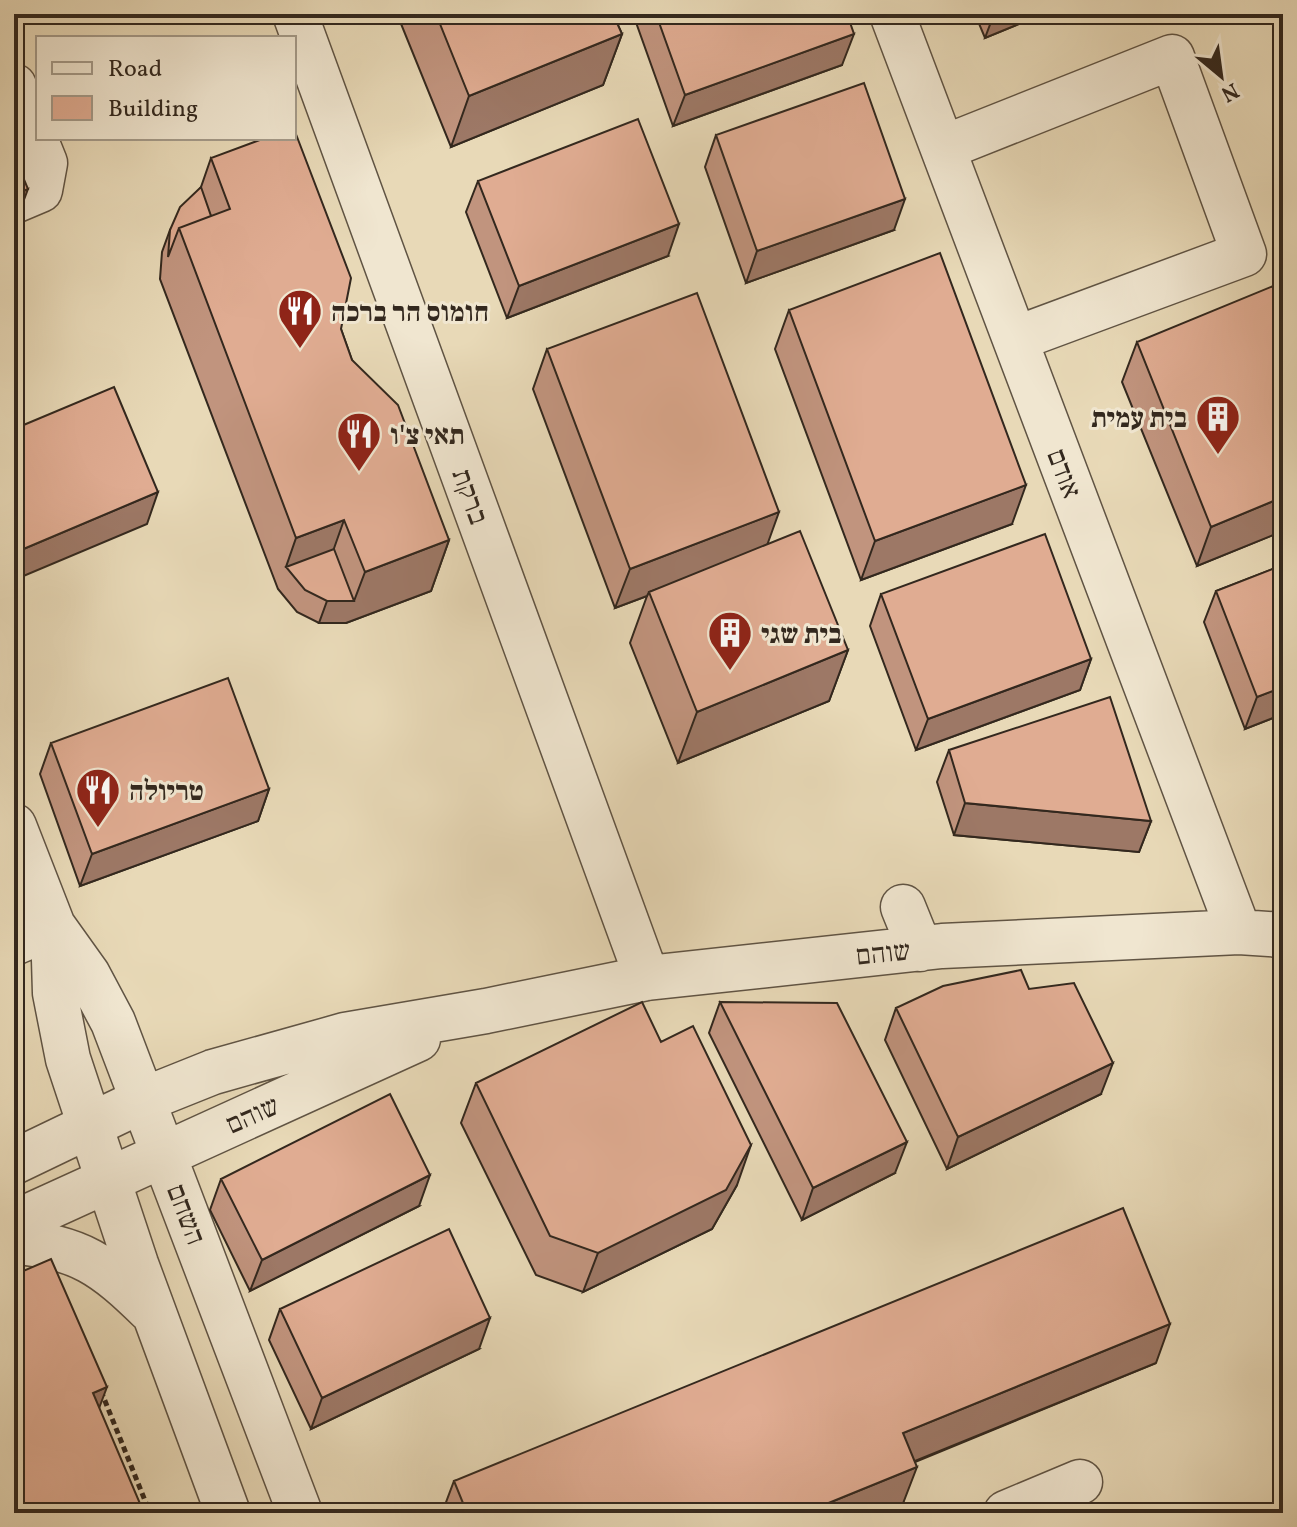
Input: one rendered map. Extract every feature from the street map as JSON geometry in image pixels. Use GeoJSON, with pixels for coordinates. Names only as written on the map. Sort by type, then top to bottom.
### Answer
{"type":"FeatureCollection","features":[{"type":"Feature","properties":{"kind":"street","name":"ברקת"},"geometry":{"type":"LineString","coordinates":[[295,14],[647,978]]}},
{"type":"Feature","properties":{"kind":"street","name":"אודם"},"geometry":{"type":"LineString","coordinates":[[892,14],[1239,932]]}},
{"type":"Feature","properties":{"kind":"street"},"geometry":{"type":"LineString","coordinates":[[943,148],[1172,57],[1244,254],[1015,339]]}},
{"type":"Feature","properties":{"kind":"street"},"geometry":{"type":"LineString","coordinates":[[14,86],[45,163],[40,190],[14,201]]}},
{"type":"Feature","properties":{"kind":"street","name":"השחם"},"geometry":{"type":"LineString","coordinates":[[14,826],[53,926],[88,975],[113,1022],[300,1513]]}},
{"type":"Feature","properties":{"kind":"street"},"geometry":{"type":"LineString","coordinates":[[903,907],[920,949]]}},
{"type":"Feature","properties":{"kind":"street"},"geometry":{"type":"LineString","coordinates":[[14,943],[53,926]]}},
{"type":"Feature","properties":{"kind":"street","name":"השחם"},"geometry":{"type":"LineString","coordinates":[[53,926],[55,993],[68,1059],[106,1179],[228,1513]]}},
{"type":"Feature","properties":{"kind":"street","name":"שוהם"},"geometry":{"type":"LineString","coordinates":[[14,1162],[143,1100],[213,1072],[345,1035],[486,1011],[647,978],[920,949],[1239,932],[1283,935]]}},
{"type":"Feature","properties":{"kind":"street","name":"שוהם"},"geometry":{"type":"LineString","coordinates":[[14,1223],[392,1050],[486,1011]]}},
{"type":"Feature","properties":{"kind":"street"},"geometry":{"type":"LineString","coordinates":[[14,1242],[80,1254],[119,1279],[154,1314]]}},
{"type":"Feature","properties":{"kind":"street"},"geometry":{"type":"LineString","coordinates":[[1006,1513],[1080,1482]]}},
{"type":"Feature","properties":{"kind":"path"},"geometry":{"type":"LineString","coordinates":[[100,1388],[150,1513]]}},
{"type":"Feature","properties":{"kind":"building"},"geometry":{"type":"Polygon","coordinates":[[[436,14],[613,14],[622,34],[469,96],[436,14]]]}},
{"type":"Feature","properties":{"kind":"building"},"geometry":{"type":"Polygon","coordinates":[[[656,14],[847,14],[854,34],[685,95],[656,14]]]}},
{"type":"Feature","properties":{"kind":"building"},"geometry":{"type":"Polygon","coordinates":[[[864,83],[905,199],[757,251],[716,135],[864,83]]]}},
{"type":"Feature","properties":{"kind":"building"},"geometry":{"type":"Polygon","coordinates":[[[638,119],[679,224],[519,286],[478,181],[638,119]]]}},
{"type":"Feature","properties":{"kind":"building"},"geometry":{"type":"Polygon","coordinates":[[[296,134],[351,278],[341,329],[352,360],[398,405],[449,540],[365,572],[344,520],[296,538],[179,228],[230,209],[211,158],[260,140],[296,140],[296,134]]]}},
{"type":"Feature","properties":{"kind":"building"},"geometry":{"type":"Polygon","coordinates":[[[14,156],[28,189],[14,195],[14,156]]]}},
{"type":"Feature","properties":{"kind":"building"},"geometry":{"type":"Polygon","coordinates":[[[201,187],[211,216],[179,228],[168,257],[170,230],[180,207],[201,187]]]}},
{"type":"Feature","properties":{"kind":"building"},"geometry":{"type":"Polygon","coordinates":[[[940,253],[1026,485],[875,541],[789,310],[940,253]]]}},
{"type":"Feature","properties":{"kind":"building","name":"בית עמית"},"geometry":{"type":"Polygon","coordinates":[[[1283,282],[1283,497],[1211,527],[1137,342],[1283,282]]]}},
{"type":"Feature","properties":{"kind":"building"},"geometry":{"type":"Polygon","coordinates":[[[697,293],[779,512],[630,569],[547,349],[697,293]]]}},
{"type":"Feature","properties":{"kind":"building"},"geometry":{"type":"Polygon","coordinates":[[[114,387],[158,492],[14,553],[14,429],[114,387]]]}},
{"type":"Feature","properties":{"kind":"building"},"geometry":{"type":"Polygon","coordinates":[[[800,531],[848,650],[697,712],[649,592],[800,531]]]}},
{"type":"Feature","properties":{"kind":"building"},"geometry":{"type":"Polygon","coordinates":[[[1045,534],[1091,659],[928,719],[881,594],[1045,534]]]}},
{"type":"Feature","properties":{"kind":"building"},"geometry":{"type":"Polygon","coordinates":[[[334,549],[354,601],[327,601],[305,590],[286,567],[334,549]]]}},
{"type":"Feature","properties":{"kind":"building"},"geometry":{"type":"Polygon","coordinates":[[[1283,565],[1283,687],[1257,697],[1216,591],[1283,565]]]}},
{"type":"Feature","properties":{"kind":"building"},"geometry":{"type":"Polygon","coordinates":[[[228,678],[269,789],[92,854],[51,743],[228,678]]]}},
{"type":"Feature","properties":{"kind":"building"},"geometry":{"type":"Polygon","coordinates":[[[1110,697],[1151,821],[965,803],[949,750],[1110,697]]]}},
{"type":"Feature","properties":{"kind":"building"},"geometry":{"type":"Polygon","coordinates":[[[1021,970],[1029,989],[1074,983],[1113,1063],[958,1137],[896,1008],[943,986],[1021,970]]]}},
{"type":"Feature","properties":{"kind":"building"},"geometry":{"type":"Polygon","coordinates":[[[642,1002],[661,1042],[693,1026],[751,1145],[726,1190],[598,1253],[550,1236],[476,1083],[642,1002]]]}},
{"type":"Feature","properties":{"kind":"building"},"geometry":{"type":"Polygon","coordinates":[[[720,1002],[837,1003],[907,1142],[813,1188],[720,1002]]]}},
{"type":"Feature","properties":{"kind":"building"},"geometry":{"type":"Polygon","coordinates":[[[390,1094],[430,1175],[262,1260],[221,1179],[390,1094]]]}},
{"type":"Feature","properties":{"kind":"building"},"geometry":{"type":"Polygon","coordinates":[[[1123,1208],[1170,1324],[903,1433],[917,1467],[804,1513],[467,1513],[454,1481],[1123,1208]]]}},
{"type":"Feature","properties":{"kind":"building"},"geometry":{"type":"Polygon","coordinates":[[[449,1229],[490,1318],[322,1398],[280,1309],[449,1229]]]}},
{"type":"Feature","properties":{"kind":"building"},"geometry":{"type":"Polygon","coordinates":[[[51,1259],[107,1387],[93,1393],[144,1513],[14,1513],[14,1275],[51,1259]]]}},
{"type":"Feature","properties":{"kind":"place","name":"חומוס הר ברכה"},"geometry":{"type":"Point","coordinates":[300,350]}},
{"type":"Feature","properties":{"kind":"place","name":"בית עמית"},"geometry":{"type":"Point","coordinates":[1218,456]}},
{"type":"Feature","properties":{"kind":"place","name":"תאי צ'ו"},"geometry":{"type":"Point","coordinates":[359,473]}},
{"type":"Feature","properties":{"kind":"place","name":"בית שגי"},"geometry":{"type":"Point","coordinates":[730,672]}},
{"type":"Feature","properties":{"kind":"place","name":"טריולה"},"geometry":{"type":"Point","coordinates":[98,829]}}]}
